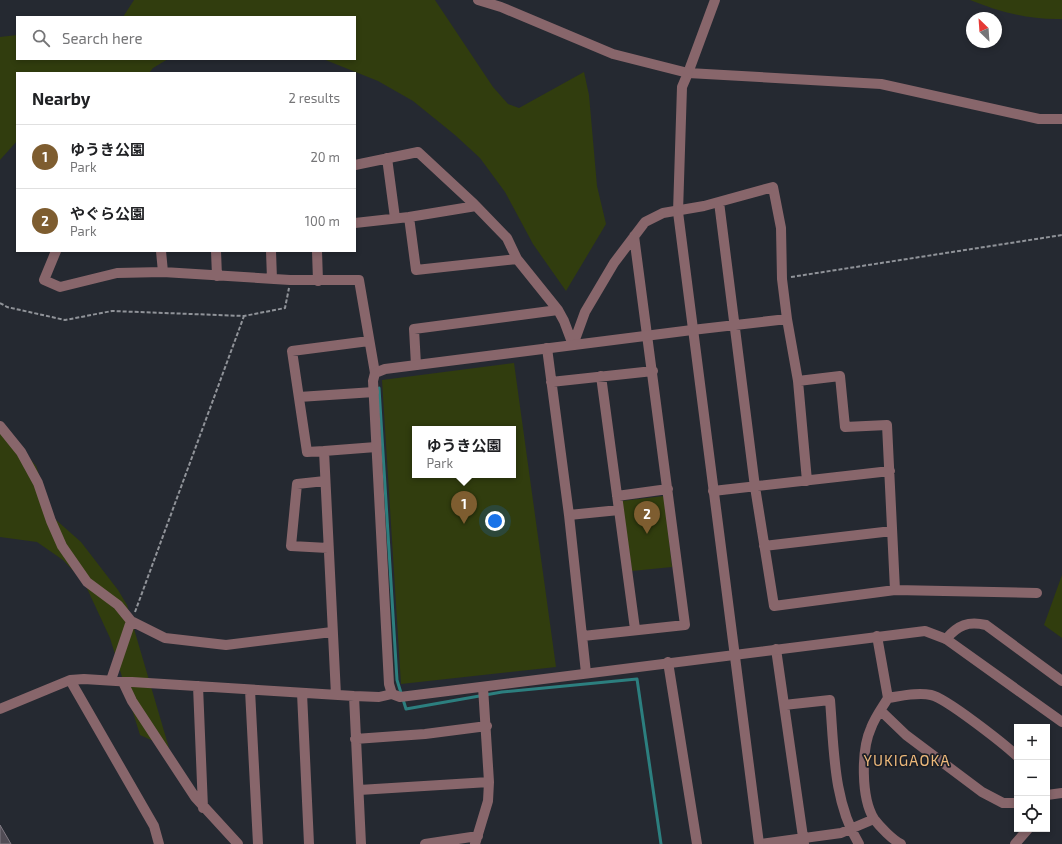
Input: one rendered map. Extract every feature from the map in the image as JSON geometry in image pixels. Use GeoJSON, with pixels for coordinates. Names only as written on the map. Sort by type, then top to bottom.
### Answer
{"type":"FeatureCollection","features":[{"type":"Feature","properties":{"kind":"street"},"geometry":{"type":"LineString","coordinates":[[478,0],[501,7],[613,54],[688,73],[881,84],[1039,119],[1062,119]]}},
{"type":"Feature","properties":{"kind":"street"},"geometry":{"type":"LineString","coordinates":[[716,0],[682,87],[678,212],[733,654],[760,844],[803,842],[850,829],[874,819]]}},
{"type":"Feature","properties":{"kind":"street"},"geometry":{"type":"LineString","coordinates":[[356,165],[418,152],[476,206],[507,238],[517,259],[558,310],[573,345]]}},
{"type":"Feature","properties":{"kind":"street"},"geometry":{"type":"LineString","coordinates":[[387,158],[395,218]]}},
{"type":"Feature","properties":{"kind":"street"},"geometry":{"type":"LineString","coordinates":[[573,345],[585,312],[614,263],[645,222],[663,213],[678,212],[773,187],[781,228],[782,279],[787,319],[798,381],[807,481]]}},
{"type":"Feature","properties":{"kind":"street"},"geometry":{"type":"LineString","coordinates":[[719,202],[754,487],[774,606],[895,590],[1037,593]]}},
{"type":"Feature","properties":{"kind":"street"},"geometry":{"type":"LineString","coordinates":[[356,222],[409,217],[476,206]]}},
{"type":"Feature","properties":{"kind":"street"},"geometry":{"type":"LineString","coordinates":[[409,217],[416,270],[517,259]]}},
{"type":"Feature","properties":{"kind":"street"},"geometry":{"type":"LineString","coordinates":[[583,636],[685,625],[653,371],[634,236]]}},
{"type":"Feature","properties":{"kind":"street"},"geometry":{"type":"LineString","coordinates":[[56,252],[44,280],[60,288],[117,273],[163,272],[290,280],[359,280],[375,373],[374,392],[376,447],[389,684],[392,694]]}},
{"type":"Feature","properties":{"kind":"street"},"geometry":{"type":"LineString","coordinates":[[161,252],[163,272]]}},
{"type":"Feature","properties":{"kind":"street"},"geometry":{"type":"LineString","coordinates":[[216,252],[217,276]]}},
{"type":"Feature","properties":{"kind":"street"},"geometry":{"type":"LineString","coordinates":[[271,252],[272,279]]}},
{"type":"Feature","properties":{"kind":"street"},"geometry":{"type":"LineString","coordinates":[[317,252],[318,281]]}},
{"type":"Feature","properties":{"kind":"street"},"geometry":{"type":"LineString","coordinates":[[416,365],[414,329],[558,310]]}},
{"type":"Feature","properties":{"kind":"street"},"geometry":{"type":"LineString","coordinates":[[375,373],[385,368],[787,319]]}},
{"type":"Feature","properties":{"kind":"street"},"geometry":{"type":"LineString","coordinates":[[369,341],[292,351],[307,452],[376,447]]}},
{"type":"Feature","properties":{"kind":"street"},"geometry":{"type":"LineString","coordinates":[[547,348],[569,515],[586,673]]}},
{"type":"Feature","properties":{"kind":"street"},"geometry":{"type":"LineString","coordinates":[[551,382],[653,371]]}},
{"type":"Feature","properties":{"kind":"street"},"geometry":{"type":"LineString","coordinates":[[601,376],[635,630]]}},
{"type":"Feature","properties":{"kind":"street"},"geometry":{"type":"LineString","coordinates":[[798,381],[840,376],[845,427],[887,425],[895,590]]}},
{"type":"Feature","properties":{"kind":"street"},"geometry":{"type":"LineString","coordinates":[[299,397],[374,392]]}},
{"type":"Feature","properties":{"kind":"street"},"geometry":{"type":"LineString","coordinates":[[0,426],[21,452],[38,483],[51,521],[62,546],[87,582],[118,605],[131,621],[165,638],[226,644],[332,632]]}},
{"type":"Feature","properties":{"kind":"street"},"geometry":{"type":"LineString","coordinates":[[324,451],[336,694]]}},
{"type":"Feature","properties":{"kind":"street"},"geometry":{"type":"LineString","coordinates":[[713,490],[754,487],[890,471]]}},
{"type":"Feature","properties":{"kind":"street"},"geometry":{"type":"LineString","coordinates":[[325,481],[297,484],[291,546],[328,548]]}},
{"type":"Feature","properties":{"kind":"street"},"geometry":{"type":"LineString","coordinates":[[617,496],[668,489]]}},
{"type":"Feature","properties":{"kind":"street"},"geometry":{"type":"LineString","coordinates":[[569,515],[619,510]]}},
{"type":"Feature","properties":{"kind":"street"},"geometry":{"type":"LineString","coordinates":[[764,546],[892,531]]}},
{"type":"Feature","properties":{"kind":"street"},"geometry":{"type":"LineString","coordinates":[[111,680],[131,621]]}},
{"type":"Feature","properties":{"kind":"street"},"geometry":{"type":"LineString","coordinates":[[946,639],[961,625],[975,622],[986,625],[1062,681]]}},
{"type":"Feature","properties":{"kind":"street"},"geometry":{"type":"LineString","coordinates":[[0,709],[70,680],[111,680],[123,682],[354,696],[379,697],[392,694],[400,698],[668,662],[925,631],[946,639],[1062,722]]}},
{"type":"Feature","properties":{"kind":"street"},"geometry":{"type":"LineString","coordinates":[[877,636],[888,698],[870,728],[865,749],[866,795],[874,819],[896,842],[901,844]]}},
{"type":"Feature","properties":{"kind":"street"},"geometry":{"type":"LineString","coordinates":[[776,649],[803,842]]}},
{"type":"Feature","properties":{"kind":"street"},"geometry":{"type":"LineString","coordinates":[[668,662],[697,844]]}},
{"type":"Feature","properties":{"kind":"street"},"geometry":{"type":"LineString","coordinates":[[70,680],[154,826],[159,844]]}},
{"type":"Feature","properties":{"kind":"street"},"geometry":{"type":"LineString","coordinates":[[123,682],[132,701],[203,808],[238,844]]}},
{"type":"Feature","properties":{"kind":"street"},"geometry":{"type":"LineString","coordinates":[[198,686],[203,808]]}},
{"type":"Feature","properties":{"kind":"street"},"geometry":{"type":"LineString","coordinates":[[425,844],[477,840],[488,801],[489,782],[483,687]]}},
{"type":"Feature","properties":{"kind":"street"},"geometry":{"type":"LineString","coordinates":[[250,690],[258,844]]}},
{"type":"Feature","properties":{"kind":"street"},"geometry":{"type":"LineString","coordinates":[[302,693],[309,844]]}},
{"type":"Feature","properties":{"kind":"street"},"geometry":{"type":"LineString","coordinates":[[888,698],[914,694],[933,695],[978,725],[1014,754]]}},
{"type":"Feature","properties":{"kind":"street"},"geometry":{"type":"LineString","coordinates":[[354,696],[361,844]]}},
{"type":"Feature","properties":{"kind":"street"},"geometry":{"type":"LineString","coordinates":[[784,705],[830,700],[838,786],[850,829],[860,844]]}},
{"type":"Feature","properties":{"kind":"street"},"geometry":{"type":"LineString","coordinates":[[880,711],[906,735],[982,792],[1003,803],[1014,803]]}},
{"type":"Feature","properties":{"kind":"street"},"geometry":{"type":"LineString","coordinates":[[355,739],[425,734],[486,726]]}},
{"type":"Feature","properties":{"kind":"street"},"geometry":{"type":"LineString","coordinates":[[359,790],[489,782]]}},
{"type":"Feature","properties":{"kind":"street"},"geometry":{"type":"LineString","coordinates":[[1050,795],[1062,793]]}},
{"type":"Feature","properties":{"kind":"street"},"geometry":{"type":"LineString","coordinates":[[1015,844],[1025,832]]}},
{"type":"Feature","properties":{"kind":"path"},"geometry":{"type":"LineString","coordinates":[[782,279],[1062,234]]}},
{"type":"Feature","properties":{"kind":"path"},"geometry":{"type":"LineString","coordinates":[[0,303],[7,307],[65,320],[112,312],[244,316],[285,308],[290,280]]}},
{"type":"Feature","properties":{"kind":"path"},"geometry":{"type":"LineString","coordinates":[[131,621],[244,316]]}},
{"type":"Feature","properties":{"kind":"green space"},"geometry":{"type":"Polygon","coordinates":[[[134,0],[435,0],[493,87],[508,104],[519,108],[584,72],[589,95],[597,186],[606,224],[566,291],[533,244],[505,192],[480,158],[455,135],[413,101],[378,81],[326,60],[356,60],[356,16],[124,16],[134,0]]]}},
{"type":"Feature","properties":{"kind":"green space"},"geometry":{"type":"Polygon","coordinates":[[[970,0],[1062,0],[1062,19],[1026,17],[992,8],[970,0]]]}},
{"type":"Feature","properties":{"kind":"green space"},"geometry":{"type":"Polygon","coordinates":[[[16,35],[16,60],[166,60],[153,68],[150,72],[16,72],[16,142],[0,160],[0,37],[16,35]]]}},
{"type":"Feature","properties":{"kind":"green space"},"geometry":{"type":"Polygon","coordinates":[[[514,363],[556,667],[401,684],[382,380],[514,363]]]}},
{"type":"Feature","properties":{"kind":"green space"},"geometry":{"type":"Polygon","coordinates":[[[0,430],[15,441],[36,466],[55,519],[81,542],[118,590],[127,605],[169,748],[140,735],[110,638],[84,582],[63,560],[37,542],[0,537],[0,430]]]}},
{"type":"Feature","properties":{"kind":"green space"},"geometry":{"type":"Polygon","coordinates":[[[664,496],[672,567],[632,571],[622,501],[664,496]]]}},
{"type":"Feature","properties":{"kind":"green space"},"geometry":{"type":"Polygon","coordinates":[[[1062,575],[1062,638],[1044,625],[1062,575]]]}},
{"type":"Feature","properties":{"kind":"building"},"geometry":{"type":"Polygon","coordinates":[[[0,825],[11,844],[0,844],[0,825]]]}},
{"type":"Feature","properties":{"kind":"waterway"},"geometry":{"type":"LineString","coordinates":[[379,388],[397,680],[406,709],[502,692],[637,679],[661,844]]}},
{"type":"Feature","properties":{"kind":"place","name":"ゆうき公園"},"geometry":{"type":"Point","coordinates":[464,524]}},
{"type":"Feature","properties":{"kind":"place","name":"やぐら公園"},"geometry":{"type":"Point","coordinates":[647,534]}},
{"type":"Feature","properties":{"kind":"district","name":"YUKIGAOKA"},"geometry":{"type":"Point","coordinates":[907,761]}}]}
